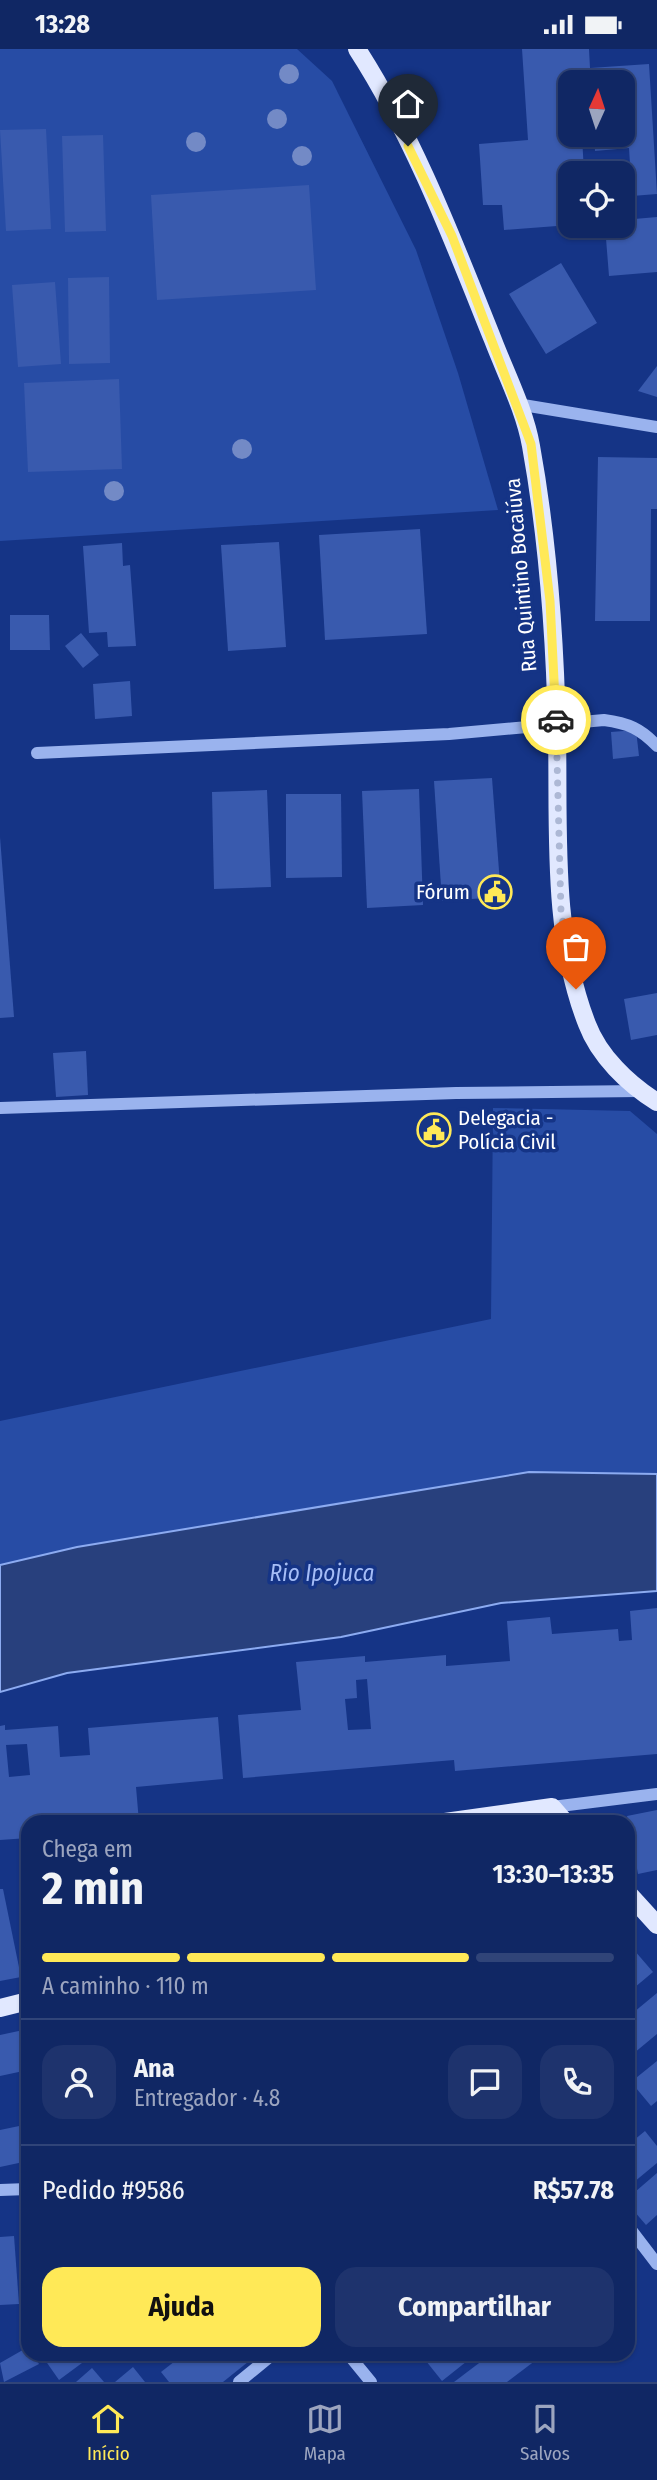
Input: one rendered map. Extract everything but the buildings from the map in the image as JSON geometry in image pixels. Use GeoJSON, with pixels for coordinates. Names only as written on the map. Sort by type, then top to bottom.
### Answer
{"type":"FeatureCollection","features":[{"type":"Feature","properties":{"kind":"main road","name":"Rua Quintino Bocaiúva"},"geometry":{"type":"LineString","coordinates":[[357,49],[376,78],[452,236],[531,444],[550,601],[557,725],[561,912],[570,971],[587,1026],[606,1057],[640,1091],[657,1102]]}},
{"type":"Feature","properties":{"kind":"main road"},"geometry":{"type":"LineString","coordinates":[[495,1815],[552,1807],[559,1815]]}},
{"type":"Feature","properties":{"kind":"main road"},"geometry":{"type":"LineString","coordinates":[[635,1901],[657,1925]]}},
{"type":"Feature","properties":{"kind":"main road"},"geometry":{"type":"LineString","coordinates":[[0,2008],[21,2003]]}},
{"type":"Feature","properties":{"kind":"street"},"geometry":{"type":"LineString","coordinates":[[517,404],[657,426]]}},
{"type":"Feature","properties":{"kind":"street"},"geometry":{"type":"LineString","coordinates":[[37,753],[449,734],[604,720],[626,723],[642,730],[657,746]]}},
{"type":"Feature","properties":{"kind":"street"},"geometry":{"type":"LineString","coordinates":[[0,1108],[456,1093],[640,1091]]}},
{"type":"Feature","properties":{"kind":"street"},"geometry":{"type":"LineString","coordinates":[[552,1807],[657,1794]]}},
{"type":"Feature","properties":{"kind":"street"},"geometry":{"type":"LineString","coordinates":[[0,2190],[21,2189]]}},
{"type":"Feature","properties":{"kind":"street"},"geometry":{"type":"LineString","coordinates":[[635,2235],[657,2264]]}},
{"type":"Feature","properties":{"kind":"street"},"geometry":{"type":"LineString","coordinates":[[239,2382],[264,2361]]}},
{"type":"Feature","properties":{"kind":"street"},"geometry":{"type":"LineString","coordinates":[[354,2361],[371,2382]]}},
{"type":"Feature","properties":{"kind":"shaded area"},"geometry":{"type":"Polygon","coordinates":[[[0,49],[297,49],[332,81],[416,250],[458,373],[498,510],[0,541],[0,49]]]}},
{"type":"Feature","properties":{"kind":"shaded area"},"geometry":{"type":"Polygon","coordinates":[[[493,1108],[630,1111],[657,1134],[657,1474],[529,1472],[77,1547],[0,1565],[0,1421],[491,1319],[493,1108]]]}},
{"type":"Feature","properties":{"kind":"water","name":"Rio Ipojuca"},"geometry":{"type":"Polygon","coordinates":[[[529,1472],[657,1474],[657,1591],[501,1603],[341,1637],[67,1673],[0,1692],[0,1565],[77,1547],[529,1472]]]}},
{"type":"Feature","properties":{"kind":"way so far"},"geometry":{"type":"LineString","coordinates":[[556,720],[561,912],[570,971],[576,989]]}},
{"type":"Feature","properties":{"kind":"place","name":"Fórum"},"geometry":{"type":"Point","coordinates":[495,892]}},
{"type":"Feature","properties":{"kind":"place","name":"Delegacia - Polícia Civil"},"geometry":{"type":"Point","coordinates":[434,1130]}},
{"type":"Feature","properties":{"kind":"route"},"geometry":{"type":"LineString","coordinates":[[408,146],[452,236],[531,444],[550,601],[556,720]]}}]}
